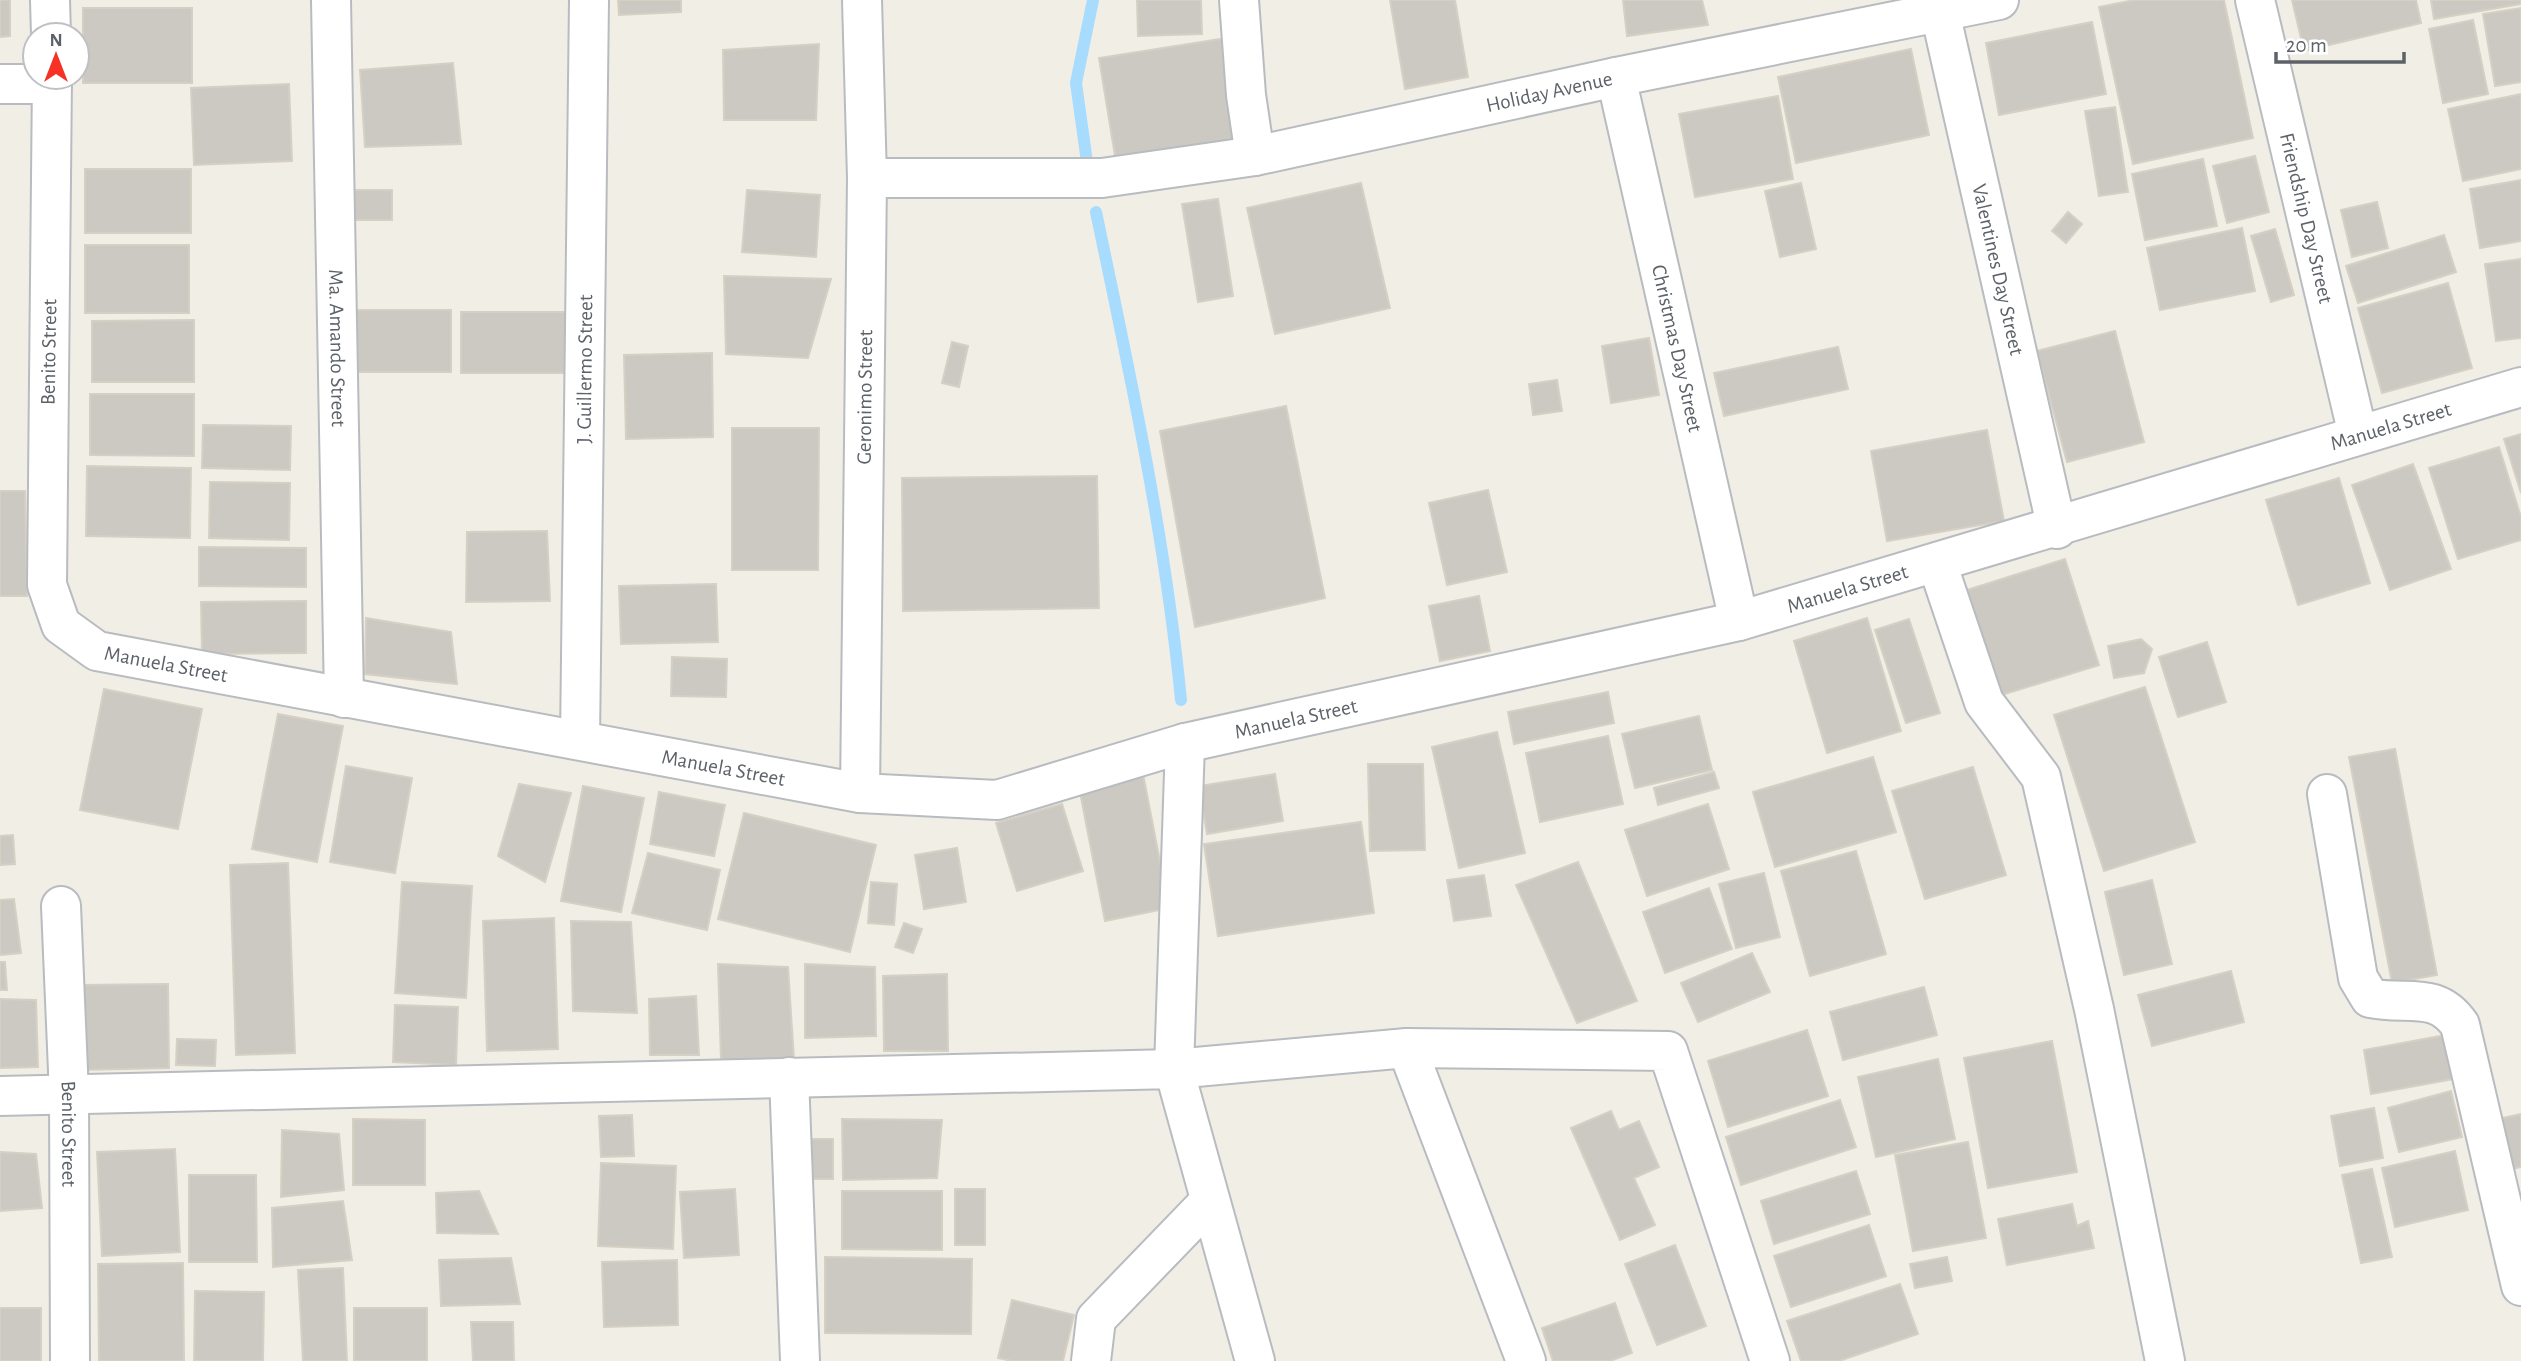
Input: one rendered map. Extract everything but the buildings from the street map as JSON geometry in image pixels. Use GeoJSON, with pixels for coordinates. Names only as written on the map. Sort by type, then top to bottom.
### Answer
{"type":"FeatureCollection","features":[{"type":"Feature","properties":{"kind":"street"},"geometry":{"type":"LineString","coordinates":[[50,0],[51,21]]}},
{"type":"Feature","properties":{"kind":"street","name":"Ma. Amando Street"},"geometry":{"type":"LineString","coordinates":[[331,0],[344,698]]}},
{"type":"Feature","properties":{"kind":"street","name":"J. Guillermo Street"},"geometry":{"type":"LineString","coordinates":[[579,740],[589,0]]}},
{"type":"Feature","properties":{"kind":"street","name":"Geronimo Street"},"geometry":{"type":"LineString","coordinates":[[860,793],[867,178],[862,0]]}},
{"type":"Feature","properties":{"kind":"street"},"geometry":{"type":"LineString","coordinates":[[1239,0],[1246,95],[1255,156]]}},
{"type":"Feature","properties":{"kind":"street","name":"Holiday Avenue"},"geometry":{"type":"LineString","coordinates":[[867,178],[1102,178],[1255,156],[1616,77],[1998,0]]}},
{"type":"Feature","properties":{"kind":"street","name":"Friendship Day Street"},"geometry":{"type":"LineString","coordinates":[[2255,0],[2358,435]]}},
{"type":"Feature","properties":{"kind":"street","name":"Valentines Day Street"},"geometry":{"type":"LineString","coordinates":[[1940,12],[2057,529]]}},
{"type":"Feature","properties":{"kind":"street","name":"Christmas Day Street"},"geometry":{"type":"LineString","coordinates":[[1616,77],[1739,621]]}},
{"type":"Feature","properties":{"kind":"street"},"geometry":{"type":"LineString","coordinates":[[0,84],[21,82]]}},
{"type":"Feature","properties":{"kind":"street","name":"Benito Street"},"geometry":{"type":"LineString","coordinates":[[52,91],[47,585],[61,625]]}},
{"type":"Feature","properties":{"kind":"street","name":"Manuela Street"},"geometry":{"type":"LineString","coordinates":[[61,625],[97,652],[860,793],[997,800],[1185,743],[1739,621],[2057,529],[2521,387]]}},
{"type":"Feature","properties":{"kind":"street"},"geometry":{"type":"LineString","coordinates":[[1937,563],[1984,702],[2041,777],[2094,1009],[2165,1361]]}},
{"type":"Feature","properties":{"kind":"street"},"geometry":{"type":"LineString","coordinates":[[1185,743],[1174,1069],[1255,1361]]}},
{"type":"Feature","properties":{"kind":"street"},"geometry":{"type":"LineString","coordinates":[[2327,794],[2358,978],[2370,998],[2392,1002],[2428,1000],[2449,1009],[2460,1025],[2521,1286]]}},
{"type":"Feature","properties":{"kind":"street","name":"Benito Street"},"geometry":{"type":"LineString","coordinates":[[61,906],[69,1094],[70,1361]]}},
{"type":"Feature","properties":{"kind":"street"},"geometry":{"type":"LineString","coordinates":[[1407,1048],[1526,1361]]}},
{"type":"Feature","properties":{"kind":"street"},"geometry":{"type":"LineString","coordinates":[[0,1096],[1174,1069],[1407,1048],[1668,1051],[1770,1361]]}},
{"type":"Feature","properties":{"kind":"street"},"geometry":{"type":"LineString","coordinates":[[789,1077],[800,1361]]}},
{"type":"Feature","properties":{"kind":"street"},"geometry":{"type":"LineString","coordinates":[[1091,1361],[1096,1319],[1209,1202]]}},
{"type":"Feature","properties":{"kind":"waterway"},"geometry":{"type":"LineString","coordinates":[[1087,162],[1076,83],[1093,0]]}},
{"type":"Feature","properties":{"kind":"waterway"},"geometry":{"type":"LineString","coordinates":[[1096,212],[1156,516],[1181,700]]}}]}
